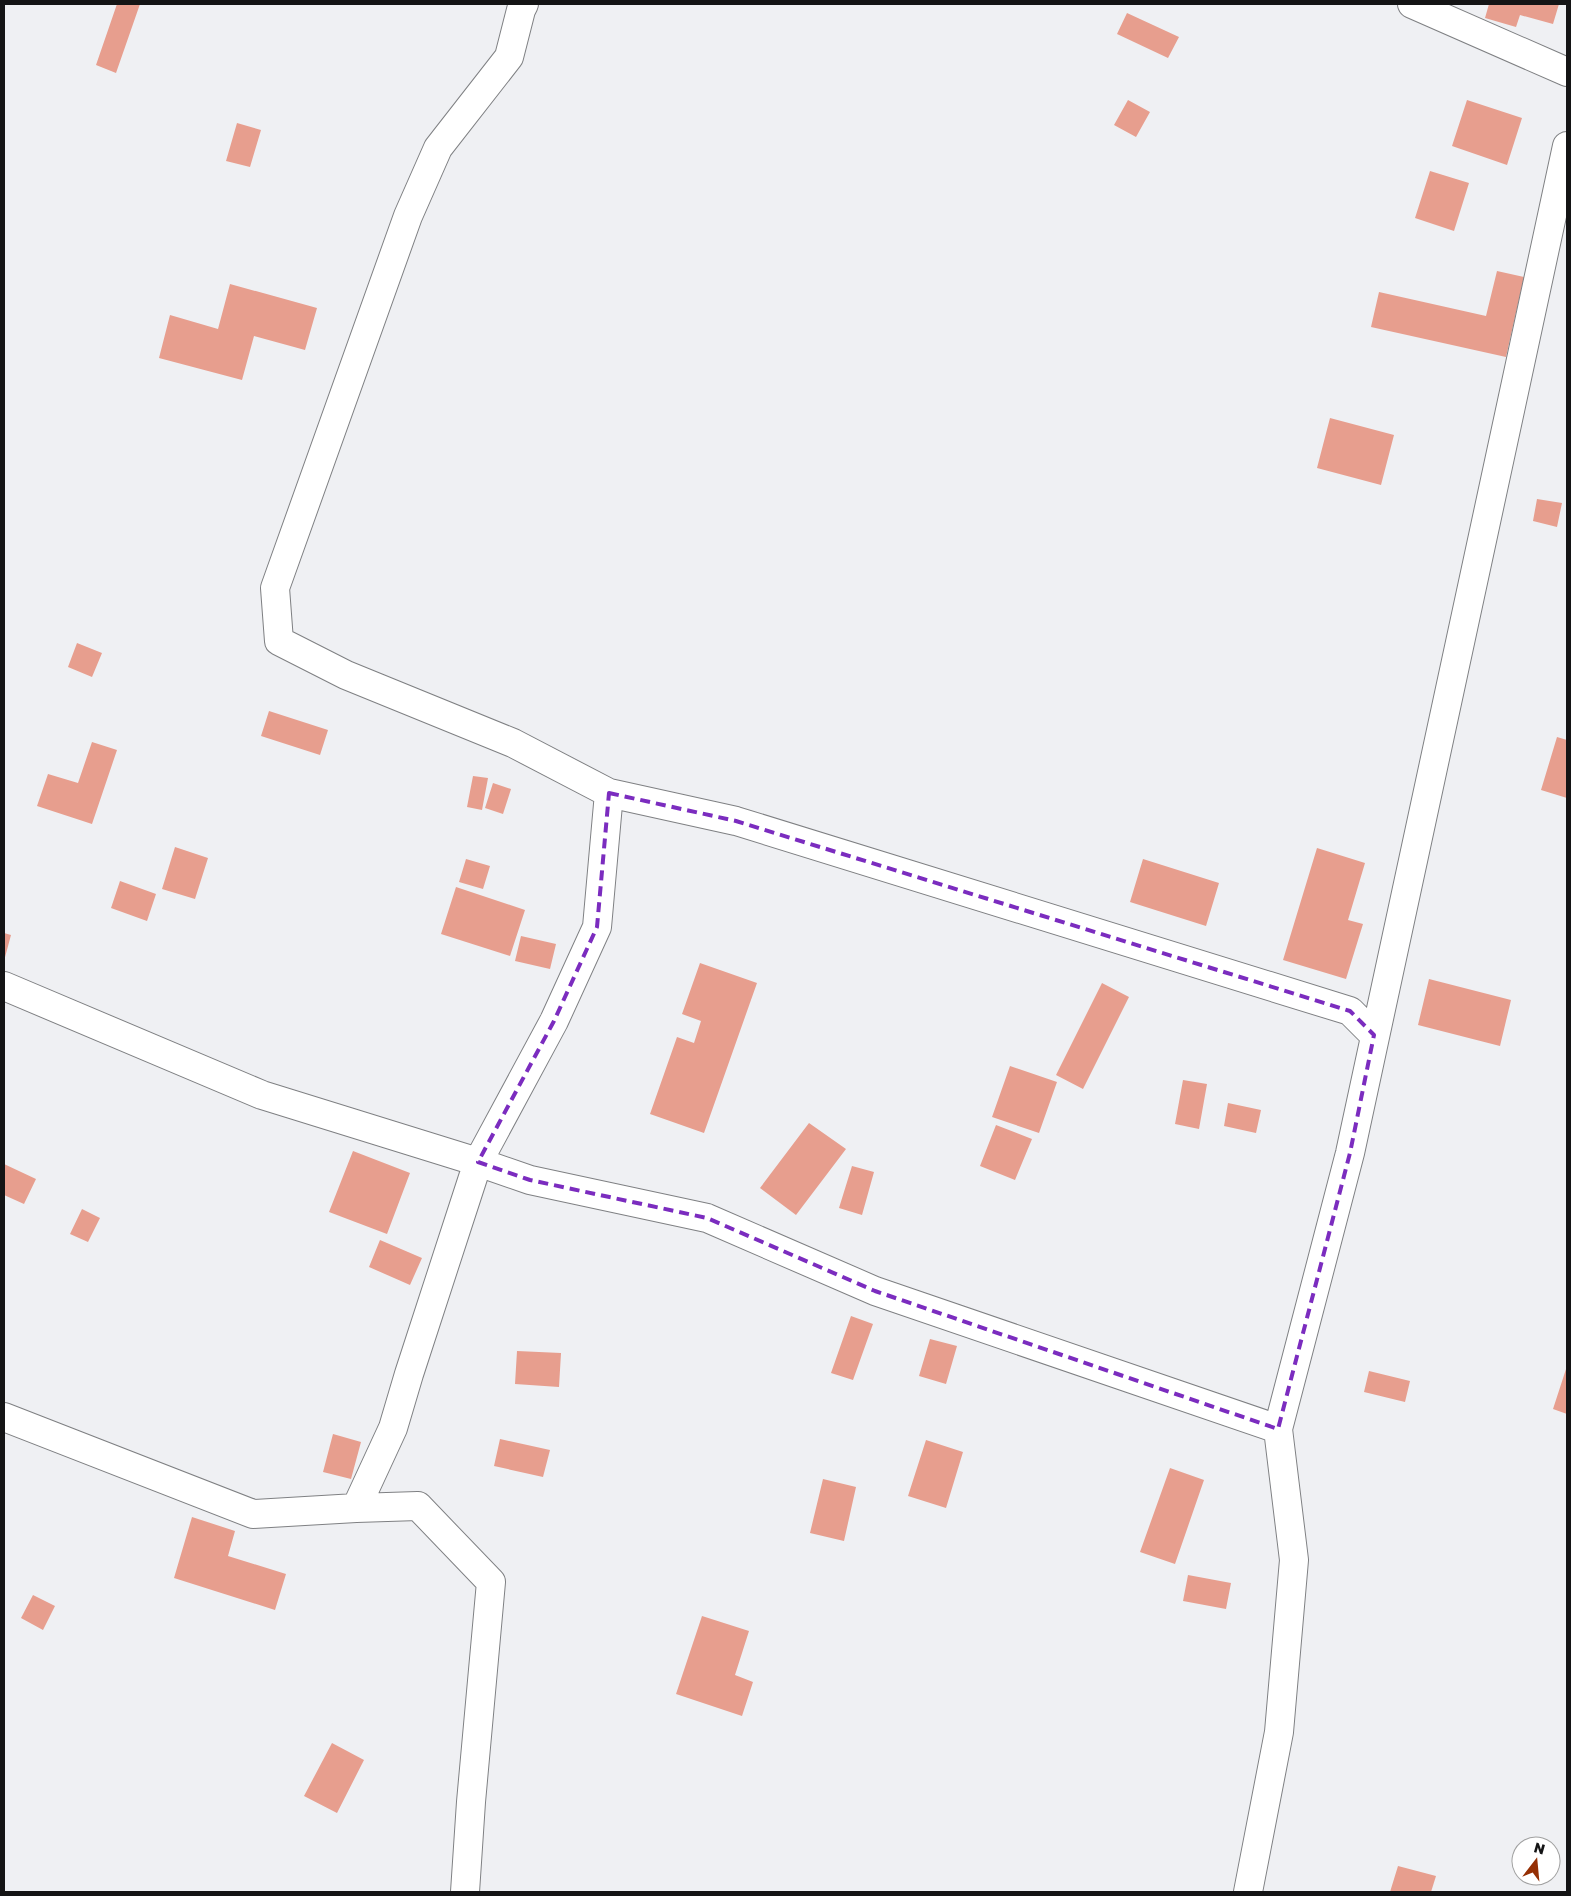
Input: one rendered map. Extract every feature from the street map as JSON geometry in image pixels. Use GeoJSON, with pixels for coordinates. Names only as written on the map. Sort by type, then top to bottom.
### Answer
{"type":"FeatureCollection","features":[{"type":"Feature","properties":{"kind":"street"},"geometry":{"type":"LineString","coordinates":[[1412,4],[1567,72]]}},
{"type":"Feature","properties":{"kind":"street"},"geometry":{"type":"LineString","coordinates":[[517,6],[509,57],[438,148],[408,216],[274,588],[279,641],[346,675],[513,743],[609,794],[736,820],[1350,1011],[1374,1035]]}},
{"type":"Feature","properties":{"kind":"street"},"geometry":{"type":"LineString","coordinates":[[1248,1892],[1279,1732],[1294,1560],[1278,1428],[1350,1153],[1567,146]]}},
{"type":"Feature","properties":{"kind":"street"},"geometry":{"type":"LineString","coordinates":[[356,1508],[393,1428],[478,1162],[554,1021],[597,927],[609,794]]}},
{"type":"Feature","properties":{"kind":"street"},"geometry":{"type":"LineString","coordinates":[[4,986],[262,1095],[530,1180],[707,1218],[875,1290],[1278,1428]]}},
{"type":"Feature","properties":{"kind":"street"},"geometry":{"type":"LineString","coordinates":[[4,1417],[253,1514],[418,1506],[492,1582],[470,1802],[465,1892]]}},
{"type":"Feature","properties":{"kind":"highlighted area"},"geometry":{"type":"Polygon","coordinates":[[[609,793],[736,821],[1350,1011],[1374,1035],[1350,1153],[1278,1429],[875,1291],[707,1218],[530,1180],[478,1162],[554,1021],[597,927],[609,793]]]}},
{"type":"Feature","properties":{"kind":"building"},"geometry":{"type":"Polygon","coordinates":[[[117,4],[140,4],[116,73],[96,65],[117,4]]]}},
{"type":"Feature","properties":{"kind":"building"},"geometry":{"type":"Polygon","coordinates":[[[1489,4],[1559,4],[1553,24],[1520,15],[1516,27],[1485,18],[1489,4]]]}},
{"type":"Feature","properties":{"kind":"building"},"geometry":{"type":"Polygon","coordinates":[[[1127,13],[1179,37],[1168,58],[1117,34],[1127,13]]]}},
{"type":"Feature","properties":{"kind":"building"},"geometry":{"type":"Polygon","coordinates":[[[1128,100],[1150,112],[1136,137],[1114,125],[1128,100]]]}},
{"type":"Feature","properties":{"kind":"building"},"geometry":{"type":"Polygon","coordinates":[[[1467,100],[1522,118],[1507,165],[1452,146],[1467,100]]]}},
{"type":"Feature","properties":{"kind":"building"},"geometry":{"type":"Polygon","coordinates":[[[237,123],[261,130],[250,167],[226,161],[237,123]]]}},
{"type":"Feature","properties":{"kind":"building"},"geometry":{"type":"Polygon","coordinates":[[[1430,171],[1469,183],[1454,231],[1415,218],[1430,171]]]}},
{"type":"Feature","properties":{"kind":"building"},"geometry":{"type":"Polygon","coordinates":[[[1497,271],[1524,277],[1506,357],[1371,327],[1379,292],[1486,316],[1497,271]]]}},
{"type":"Feature","properties":{"kind":"building"},"geometry":{"type":"Polygon","coordinates":[[[230,284],[317,308],[305,350],[254,336],[242,380],[159,358],[170,315],[218,329],[230,284]]]}},
{"type":"Feature","properties":{"kind":"building"},"geometry":{"type":"Polygon","coordinates":[[[1330,418],[1394,435],[1381,485],[1317,468],[1330,418]]]}},
{"type":"Feature","properties":{"kind":"building"},"geometry":{"type":"Polygon","coordinates":[[[1537,499],[1562,503],[1557,527],[1533,521],[1537,499]]]}},
{"type":"Feature","properties":{"kind":"building"},"geometry":{"type":"Polygon","coordinates":[[[77,643],[102,653],[92,677],[68,667],[77,643]]]}},
{"type":"Feature","properties":{"kind":"building"},"geometry":{"type":"Polygon","coordinates":[[[269,711],[328,730],[320,755],[261,736],[269,711]]]}},
{"type":"Feature","properties":{"kind":"building"},"geometry":{"type":"Polygon","coordinates":[[[1557,737],[1567,740],[1567,798],[1541,790],[1557,737]]]}},
{"type":"Feature","properties":{"kind":"building"},"geometry":{"type":"Polygon","coordinates":[[[92,742],[117,750],[92,824],[37,806],[48,774],[78,783],[92,742]]]}},
{"type":"Feature","properties":{"kind":"building"},"geometry":{"type":"Polygon","coordinates":[[[473,776],[488,778],[482,810],[467,807],[473,776]]]}},
{"type":"Feature","properties":{"kind":"building"},"geometry":{"type":"Polygon","coordinates":[[[493,783],[511,789],[503,814],[485,808],[493,783]]]}},
{"type":"Feature","properties":{"kind":"building"},"geometry":{"type":"Polygon","coordinates":[[[175,847],[208,858],[195,899],[162,889],[175,847]]]}},
{"type":"Feature","properties":{"kind":"building"},"geometry":{"type":"Polygon","coordinates":[[[1317,848],[1365,863],[1348,920],[1363,924],[1346,979],[1283,960],[1317,848]]]}},
{"type":"Feature","properties":{"kind":"building"},"geometry":{"type":"Polygon","coordinates":[[[466,859],[490,866],[483,889],[459,882],[466,859]]]}},
{"type":"Feature","properties":{"kind":"building"},"geometry":{"type":"Polygon","coordinates":[[[1143,859],[1219,883],[1206,926],[1130,902],[1143,859]]]}},
{"type":"Feature","properties":{"kind":"building"},"geometry":{"type":"Polygon","coordinates":[[[120,881],[156,894],[147,921],[111,908],[120,881]]]}},
{"type":"Feature","properties":{"kind":"building"},"geometry":{"type":"Polygon","coordinates":[[[456,887],[525,910],[510,956],[441,934],[456,887]]]}},
{"type":"Feature","properties":{"kind":"building"},"geometry":{"type":"Polygon","coordinates":[[[4,933],[11,935],[4,961],[4,933]]]}},
{"type":"Feature","properties":{"kind":"building"},"geometry":{"type":"Polygon","coordinates":[[[521,936],[556,944],[550,969],[515,961],[521,936]]]}},
{"type":"Feature","properties":{"kind":"building"},"geometry":{"type":"Polygon","coordinates":[[[700,963],[757,983],[704,1133],[650,1114],[677,1037],[694,1043],[701,1021],[682,1014],[700,963]]]}},
{"type":"Feature","properties":{"kind":"building"},"geometry":{"type":"Polygon","coordinates":[[[1429,979],[1511,1000],[1500,1046],[1418,1025],[1429,979]]]}},
{"type":"Feature","properties":{"kind":"building"},"geometry":{"type":"Polygon","coordinates":[[[1102,983],[1129,997],[1083,1089],[1056,1075],[1102,983]]]}},
{"type":"Feature","properties":{"kind":"building"},"geometry":{"type":"Polygon","coordinates":[[[1010,1066],[1057,1082],[1039,1133],[992,1117],[1010,1066]]]}},
{"type":"Feature","properties":{"kind":"building"},"geometry":{"type":"Polygon","coordinates":[[[1183,1080],[1207,1084],[1199,1129],[1175,1124],[1183,1080]]]}},
{"type":"Feature","properties":{"kind":"building"},"geometry":{"type":"Polygon","coordinates":[[[1228,1103],[1261,1110],[1256,1133],[1224,1126],[1228,1103]]]}},
{"type":"Feature","properties":{"kind":"building"},"geometry":{"type":"Polygon","coordinates":[[[809,1123],[846,1149],[796,1215],[760,1188],[809,1123]]]}},
{"type":"Feature","properties":{"kind":"building"},"geometry":{"type":"Polygon","coordinates":[[[996,1125],[1032,1139],[1015,1180],[980,1166],[996,1125]]]}},
{"type":"Feature","properties":{"kind":"building"},"geometry":{"type":"Polygon","coordinates":[[[353,1151],[410,1173],[387,1234],[329,1212],[353,1151]]]}},
{"type":"Feature","properties":{"kind":"building"},"geometry":{"type":"Polygon","coordinates":[[[4,1164],[36,1179],[24,1204],[4,1195],[4,1164]]]}},
{"type":"Feature","properties":{"kind":"building"},"geometry":{"type":"Polygon","coordinates":[[[852,1166],[874,1172],[862,1215],[839,1208],[852,1166]]]}},
{"type":"Feature","properties":{"kind":"building"},"geometry":{"type":"Polygon","coordinates":[[[82,1209],[100,1218],[88,1242],[70,1234],[82,1209]]]}},
{"type":"Feature","properties":{"kind":"building"},"geometry":{"type":"Polygon","coordinates":[[[380,1240],[422,1258],[410,1285],[369,1267],[380,1240]]]}},
{"type":"Feature","properties":{"kind":"building"},"geometry":{"type":"Polygon","coordinates":[[[851,1316],[873,1324],[853,1380],[831,1373],[851,1316]]]}},
{"type":"Feature","properties":{"kind":"building"},"geometry":{"type":"Polygon","coordinates":[[[930,1339],[957,1346],[946,1384],[919,1376],[930,1339]]]}},
{"type":"Feature","properties":{"kind":"building"},"geometry":{"type":"Polygon","coordinates":[[[517,1351],[561,1353],[559,1387],[515,1384],[517,1351]]]}},
{"type":"Feature","properties":{"kind":"building"},"geometry":{"type":"Polygon","coordinates":[[[1567,1366],[1567,1414],[1553,1409],[1567,1366]]]}},
{"type":"Feature","properties":{"kind":"building"},"geometry":{"type":"Polygon","coordinates":[[[1369,1371],[1410,1381],[1405,1402],[1364,1392],[1369,1371]]]}},
{"type":"Feature","properties":{"kind":"building"},"geometry":{"type":"Polygon","coordinates":[[[333,1434],[361,1442],[351,1479],[323,1472],[333,1434]]]}},
{"type":"Feature","properties":{"kind":"building"},"geometry":{"type":"Polygon","coordinates":[[[500,1439],[550,1450],[543,1477],[494,1466],[500,1439]]]}},
{"type":"Feature","properties":{"kind":"building"},"geometry":{"type":"Polygon","coordinates":[[[926,1440],[963,1452],[946,1508],[908,1496],[926,1440]]]}},
{"type":"Feature","properties":{"kind":"building"},"geometry":{"type":"Polygon","coordinates":[[[1170,1468],[1204,1480],[1175,1564],[1140,1552],[1170,1468]]]}},
{"type":"Feature","properties":{"kind":"building"},"geometry":{"type":"Polygon","coordinates":[[[823,1479],[856,1487],[844,1541],[810,1533],[823,1479]]]}},
{"type":"Feature","properties":{"kind":"building"},"geometry":{"type":"Polygon","coordinates":[[[192,1517],[235,1531],[228,1556],[286,1574],[275,1610],[174,1578],[192,1517]]]}},
{"type":"Feature","properties":{"kind":"building"},"geometry":{"type":"Polygon","coordinates":[[[1188,1575],[1231,1583],[1226,1609],[1183,1601],[1188,1575]]]}},
{"type":"Feature","properties":{"kind":"building"},"geometry":{"type":"Polygon","coordinates":[[[33,1595],[55,1606],[43,1630],[21,1618],[33,1595]]]}},
{"type":"Feature","properties":{"kind":"building"},"geometry":{"type":"Polygon","coordinates":[[[702,1616],[749,1631],[735,1675],[753,1682],[742,1716],[676,1694],[702,1616]]]}},
{"type":"Feature","properties":{"kind":"building"},"geometry":{"type":"Polygon","coordinates":[[[332,1743],[364,1760],[337,1813],[304,1796],[332,1743]]]}},
{"type":"Feature","properties":{"kind":"building"},"geometry":{"type":"Polygon","coordinates":[[[1398,1866],[1436,1876],[1431,1892],[1390,1892],[1398,1866]]]}}]}
